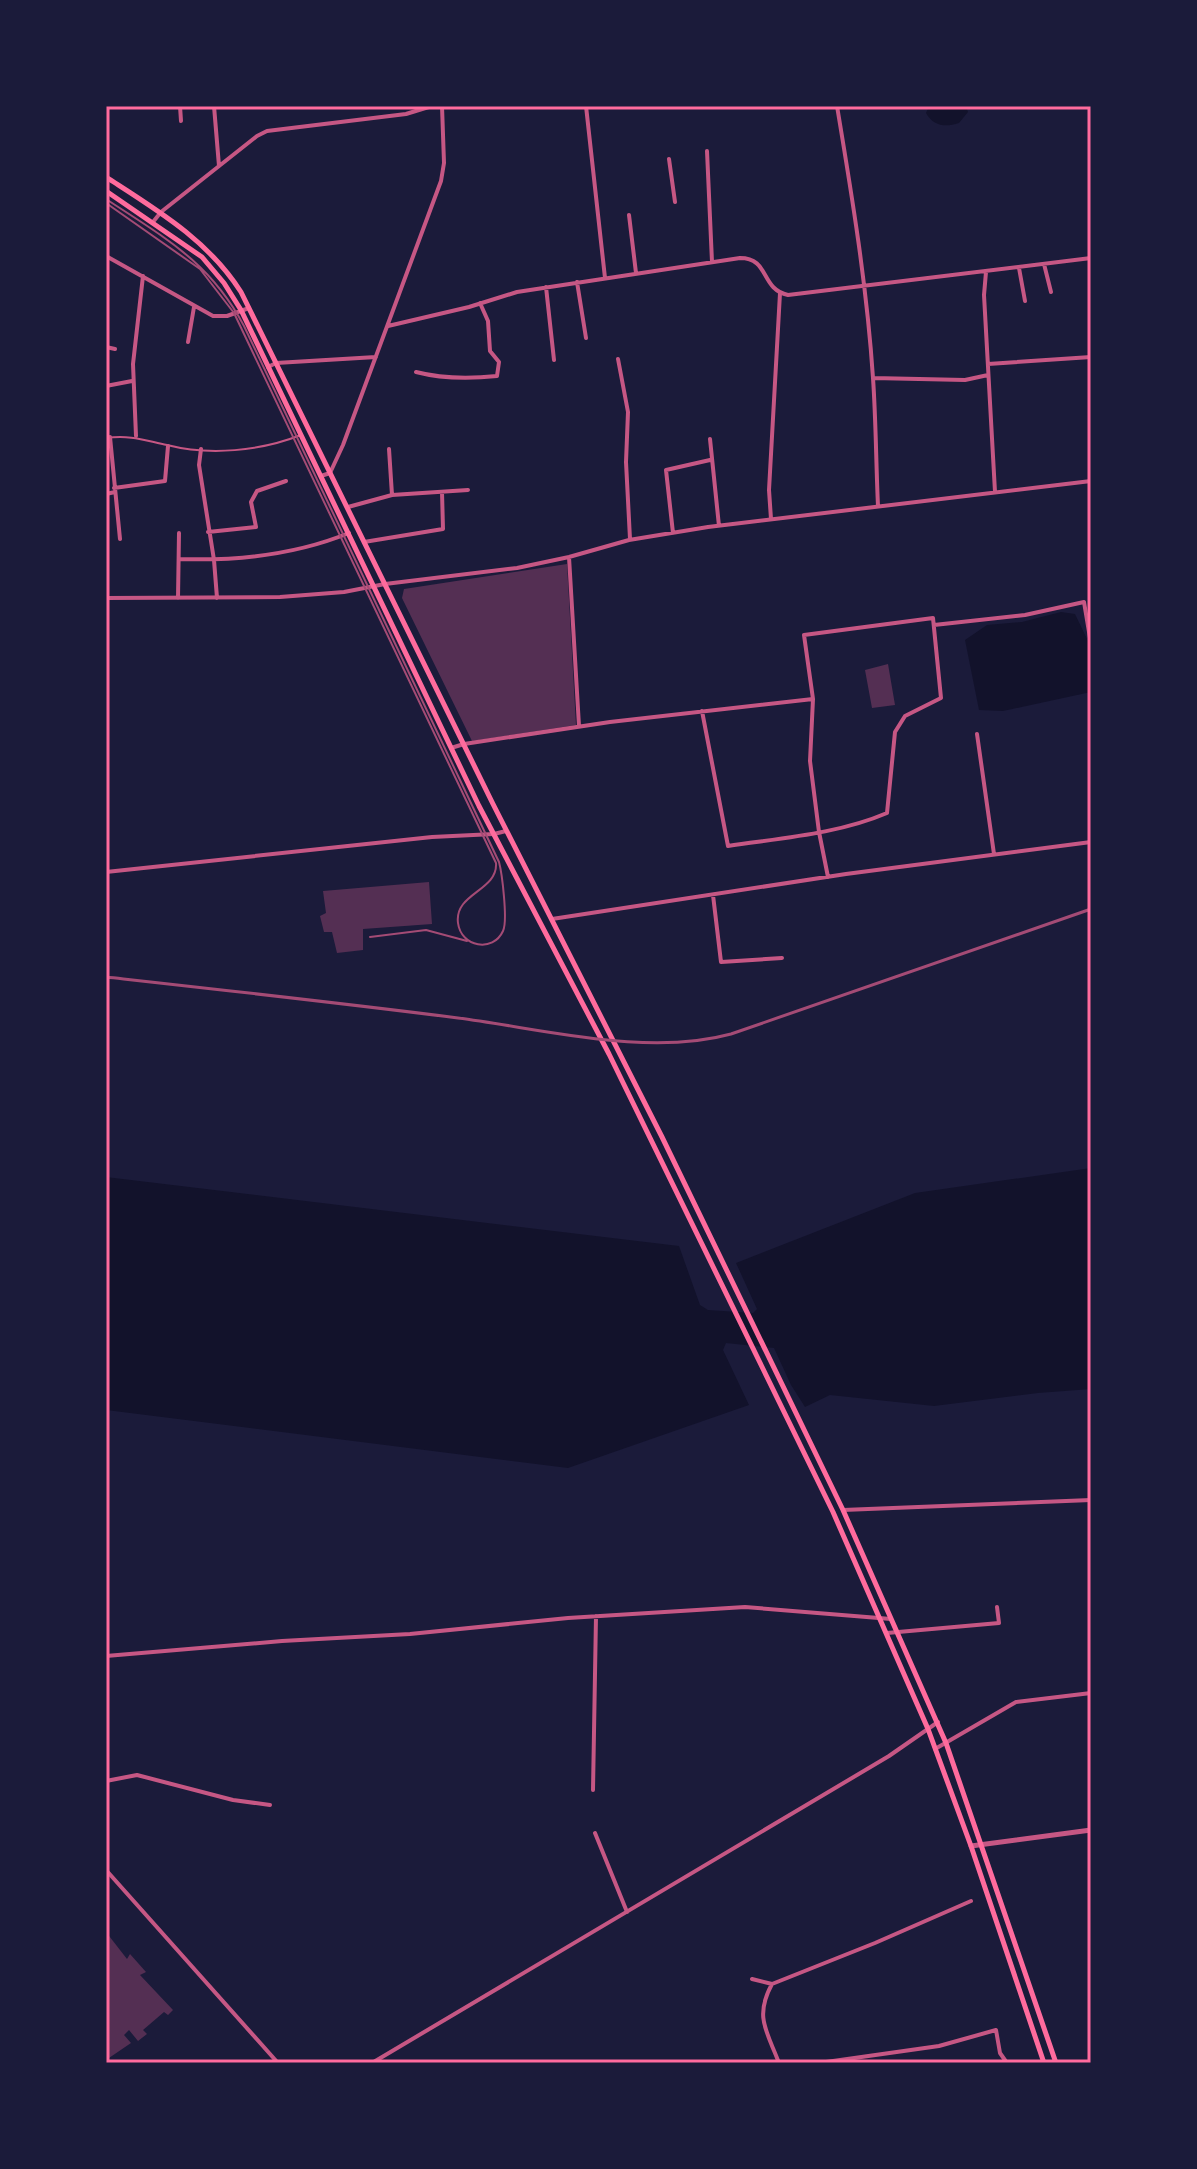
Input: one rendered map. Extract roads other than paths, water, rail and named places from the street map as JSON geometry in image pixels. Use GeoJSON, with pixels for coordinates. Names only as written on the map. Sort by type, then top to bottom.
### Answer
{"type":"FeatureCollection","features":[{"type":"Feature","properties":{"kind":"main road"},"geometry":{"type":"LineString","coordinates":[[106,177],[161,212],[214,255],[231,275],[249,308],[843,1510],[938,1722],[1056,2063]]}},
{"type":"Feature","properties":{"kind":"main road"},"geometry":{"type":"LineString","coordinates":[[106,191],[179,240],[214,268],[241,310],[492,834],[609,1054],[833,1512],[928,1729],[988,1893],[1044,2063]]}},
{"type":"Feature","properties":{"kind":"main road"},"geometry":{"type":"LineString","coordinates":[[988,1893],[996,1890]]}},
{"type":"Feature","properties":{"kind":"street"},"geometry":{"type":"LineString","coordinates":[[180,106],[181,121]]}},
{"type":"Feature","properties":{"kind":"street"},"geometry":{"type":"LineString","coordinates":[[214,106],[219,166]]}},
{"type":"Feature","properties":{"kind":"street"},"geometry":{"type":"LineString","coordinates":[[153,222],[161,212],[267,131],[406,114],[432,106]]}},
{"type":"Feature","properties":{"kind":"street"},"geometry":{"type":"LineString","coordinates":[[321,476],[330,473],[441,181],[444,163],[442,106]]}},
{"type":"Feature","properties":{"kind":"street"},"geometry":{"type":"LineString","coordinates":[[586,106],[605,278]]}},
{"type":"Feature","properties":{"kind":"street"},"geometry":{"type":"LineString","coordinates":[[837,106],[865,285],[873,378],[878,506]]}},
{"type":"Feature","properties":{"kind":"street"},"geometry":{"type":"LineString","coordinates":[[707,151],[712,262]]}},
{"type":"Feature","properties":{"kind":"street"},"geometry":{"type":"LineString","coordinates":[[669,159],[675,202]]}},
{"type":"Feature","properties":{"kind":"street"},"geometry":{"type":"LineString","coordinates":[[629,215],[636,273]]}},
{"type":"Feature","properties":{"kind":"street"},"geometry":{"type":"LineString","coordinates":[[106,256],[213,316],[227,316],[249,308]]}},
{"type":"Feature","properties":{"kind":"street"},"geometry":{"type":"LineString","coordinates":[[388,326],[517,292],[752,258],[780,293],[769,490],[771,519]]}},
{"type":"Feature","properties":{"kind":"street"},"geometry":{"type":"LineString","coordinates":[[780,293],[796,295],[1091,258]]}},
{"type":"Feature","properties":{"kind":"street"},"geometry":{"type":"LineString","coordinates":[[1044,264],[1051,292]]}},
{"type":"Feature","properties":{"kind":"street"},"geometry":{"type":"LineString","coordinates":[[1019,268],[1025,301]]}},
{"type":"Feature","properties":{"kind":"street"},"geometry":{"type":"LineString","coordinates":[[986,272],[984,295],[995,492]]}},
{"type":"Feature","properties":{"kind":"street"},"geometry":{"type":"LineString","coordinates":[[136,436],[132,381],[143,276]]}},
{"type":"Feature","properties":{"kind":"street"},"geometry":{"type":"LineString","coordinates":[[577,282],[586,338]]}},
{"type":"Feature","properties":{"kind":"street"},"geometry":{"type":"LineString","coordinates":[[546,287],[554,360]]}},
{"type":"Feature","properties":{"kind":"street"},"geometry":{"type":"LineString","coordinates":[[416,372],[457,378],[497,376],[499,362],[490,351],[488,321],[480,303]]}},
{"type":"Feature","properties":{"kind":"street"},"geometry":{"type":"LineString","coordinates":[[188,342],[194,307]]}},
{"type":"Feature","properties":{"kind":"street"},"geometry":{"type":"LineString","coordinates":[[106,347],[115,349]]}},
{"type":"Feature","properties":{"kind":"street"},"geometry":{"type":"LineString","coordinates":[[268,367],[276,363],[376,357]]}},
{"type":"Feature","properties":{"kind":"street"},"geometry":{"type":"LineString","coordinates":[[988,364],[1091,357]]}},
{"type":"Feature","properties":{"kind":"street"},"geometry":{"type":"LineString","coordinates":[[618,359],[628,412],[626,462],[630,539]]}},
{"type":"Feature","properties":{"kind":"street"},"geometry":{"type":"LineString","coordinates":[[873,378],[965,380],[988,375]]}},
{"type":"Feature","properties":{"kind":"street"},"geometry":{"type":"LineString","coordinates":[[106,386],[132,381]]}},
{"type":"Feature","properties":{"kind":"street"},"geometry":{"type":"LineString","coordinates":[[108,438],[120,539]]}},
{"type":"Feature","properties":{"kind":"street"},"geometry":{"type":"LineString","coordinates":[[710,439],[719,526]]}},
{"type":"Feature","properties":{"kind":"street"},"geometry":{"type":"LineString","coordinates":[[106,494],[165,481],[168,446]]}},
{"type":"Feature","properties":{"kind":"street"},"geometry":{"type":"LineString","coordinates":[[201,449],[199,465],[217,598]]}},
{"type":"Feature","properties":{"kind":"street"},"geometry":{"type":"LineString","coordinates":[[389,449],[392,495]]}},
{"type":"Feature","properties":{"kind":"street"},"geometry":{"type":"LineString","coordinates":[[673,533],[666,470],[710,460]]}},
{"type":"Feature","properties":{"kind":"street"},"geometry":{"type":"LineString","coordinates":[[208,532],[256,527],[251,502],[257,491],[286,481]]}},
{"type":"Feature","properties":{"kind":"street"},"geometry":{"type":"LineString","coordinates":[[106,598],[280,597],[374,586],[517,568],[630,539],[1091,481]]}},
{"type":"Feature","properties":{"kind":"street"},"geometry":{"type":"LineString","coordinates":[[348,507],[392,495],[468,490]]}},
{"type":"Feature","properties":{"kind":"street"},"geometry":{"type":"LineString","coordinates":[[364,542],[443,529],[442,492]]}},
{"type":"Feature","properties":{"kind":"street"},"geometry":{"type":"LineString","coordinates":[[178,599],[179,533]]}},
{"type":"Feature","properties":{"kind":"street"},"geometry":{"type":"LineString","coordinates":[[179,559],[256,558],[349,533]]}},
{"type":"Feature","properties":{"kind":"street"},"geometry":{"type":"LineString","coordinates":[[569,557],[579,727]]}},
{"type":"Feature","properties":{"kind":"street"},"geometry":{"type":"LineString","coordinates":[[934,625],[1025,615],[1084,602],[1091,644]]}},
{"type":"Feature","properties":{"kind":"street"},"geometry":{"type":"LineString","coordinates":[[702,711],[728,846],[819,832],[870,820],[887,813],[895,732],[905,716],[941,698],[933,618],[804,635],[813,699],[810,761],[819,832],[828,877]]}},
{"type":"Feature","properties":{"kind":"street"},"geometry":{"type":"LineString","coordinates":[[451,748],[579,727],[813,699]]}},
{"type":"Feature","properties":{"kind":"street"},"geometry":{"type":"LineString","coordinates":[[977,734],[994,854]]}},
{"type":"Feature","properties":{"kind":"street"},"geometry":{"type":"LineString","coordinates":[[106,872],[506,831]]}},
{"type":"Feature","properties":{"kind":"street"},"geometry":{"type":"LineString","coordinates":[[552,919],[828,877],[1091,842]]}},
{"type":"Feature","properties":{"kind":"street"},"geometry":{"type":"LineString","coordinates":[[713,895],[721,962],[782,958]]}},
{"type":"Feature","properties":{"kind":"street"},"geometry":{"type":"LineString","coordinates":[[843,1510],[1091,1500]]}},
{"type":"Feature","properties":{"kind":"street"},"geometry":{"type":"LineString","coordinates":[[106,1656],[410,1634],[596,1616],[745,1607],[891,1619]]}},
{"type":"Feature","properties":{"kind":"street"},"geometry":{"type":"LineString","coordinates":[[887,1633],[999,1623],[997,1607]]}},
{"type":"Feature","properties":{"kind":"street"},"geometry":{"type":"LineString","coordinates":[[593,1790],[596,1616]]}},
{"type":"Feature","properties":{"kind":"street"},"geometry":{"type":"LineString","coordinates":[[935,1749],[1016,1702],[1091,1693]]}},
{"type":"Feature","properties":{"kind":"street"},"geometry":{"type":"LineString","coordinates":[[372,2063],[889,1756],[938,1722]]}},
{"type":"Feature","properties":{"kind":"street"},"geometry":{"type":"LineString","coordinates":[[106,1781],[137,1775],[233,1800],[270,1805]]}},
{"type":"Feature","properties":{"kind":"street"},"geometry":{"type":"LineString","coordinates":[[971,1846],[1091,1830]]}},
{"type":"Feature","properties":{"kind":"street"},"geometry":{"type":"LineString","coordinates":[[595,1833],[627,1912]]}},
{"type":"Feature","properties":{"kind":"street"},"geometry":{"type":"LineString","coordinates":[[106,1870],[278,2063]]}},
{"type":"Feature","properties":{"kind":"street"},"geometry":{"type":"LineString","coordinates":[[752,1979],[772,1984],[971,1901]]}},
{"type":"Feature","properties":{"kind":"street"},"geometry":{"type":"LineString","coordinates":[[772,1984],[762,2005],[761,2015],[779,2063]]}},
{"type":"Feature","properties":{"kind":"street"},"geometry":{"type":"LineString","coordinates":[[819,2063],[939,2046],[996,2030],[1000,2053],[1007,2063]]}},
{"type":"Feature","properties":{"kind":"lane"},"geometry":{"type":"LineString","coordinates":[[108,438],[136,436],[168,446],[244,450],[301,435]]}},
{"type":"Feature","properties":{"kind":"tram line"},"geometry":{"type":"LineString","coordinates":[[106,199],[167,239],[201,268],[231,304],[244,326],[499,862],[505,918],[503,931],[492,942],[471,942],[460,931],[458,923],[463,905],[490,880],[496,863],[234,313],[200,269],[106,203]]}},
{"type":"Feature","properties":{"kind":"tram line"},"geometry":{"type":"LineString","coordinates":[[370,937],[426,930],[467,941]]}},
{"type":"Feature","properties":{"kind":"railway"},"geometry":{"type":"LineString","coordinates":[[106,977],[458,1018],[595,1039],[665,1043],[731,1034],[1091,909]]}}]}
